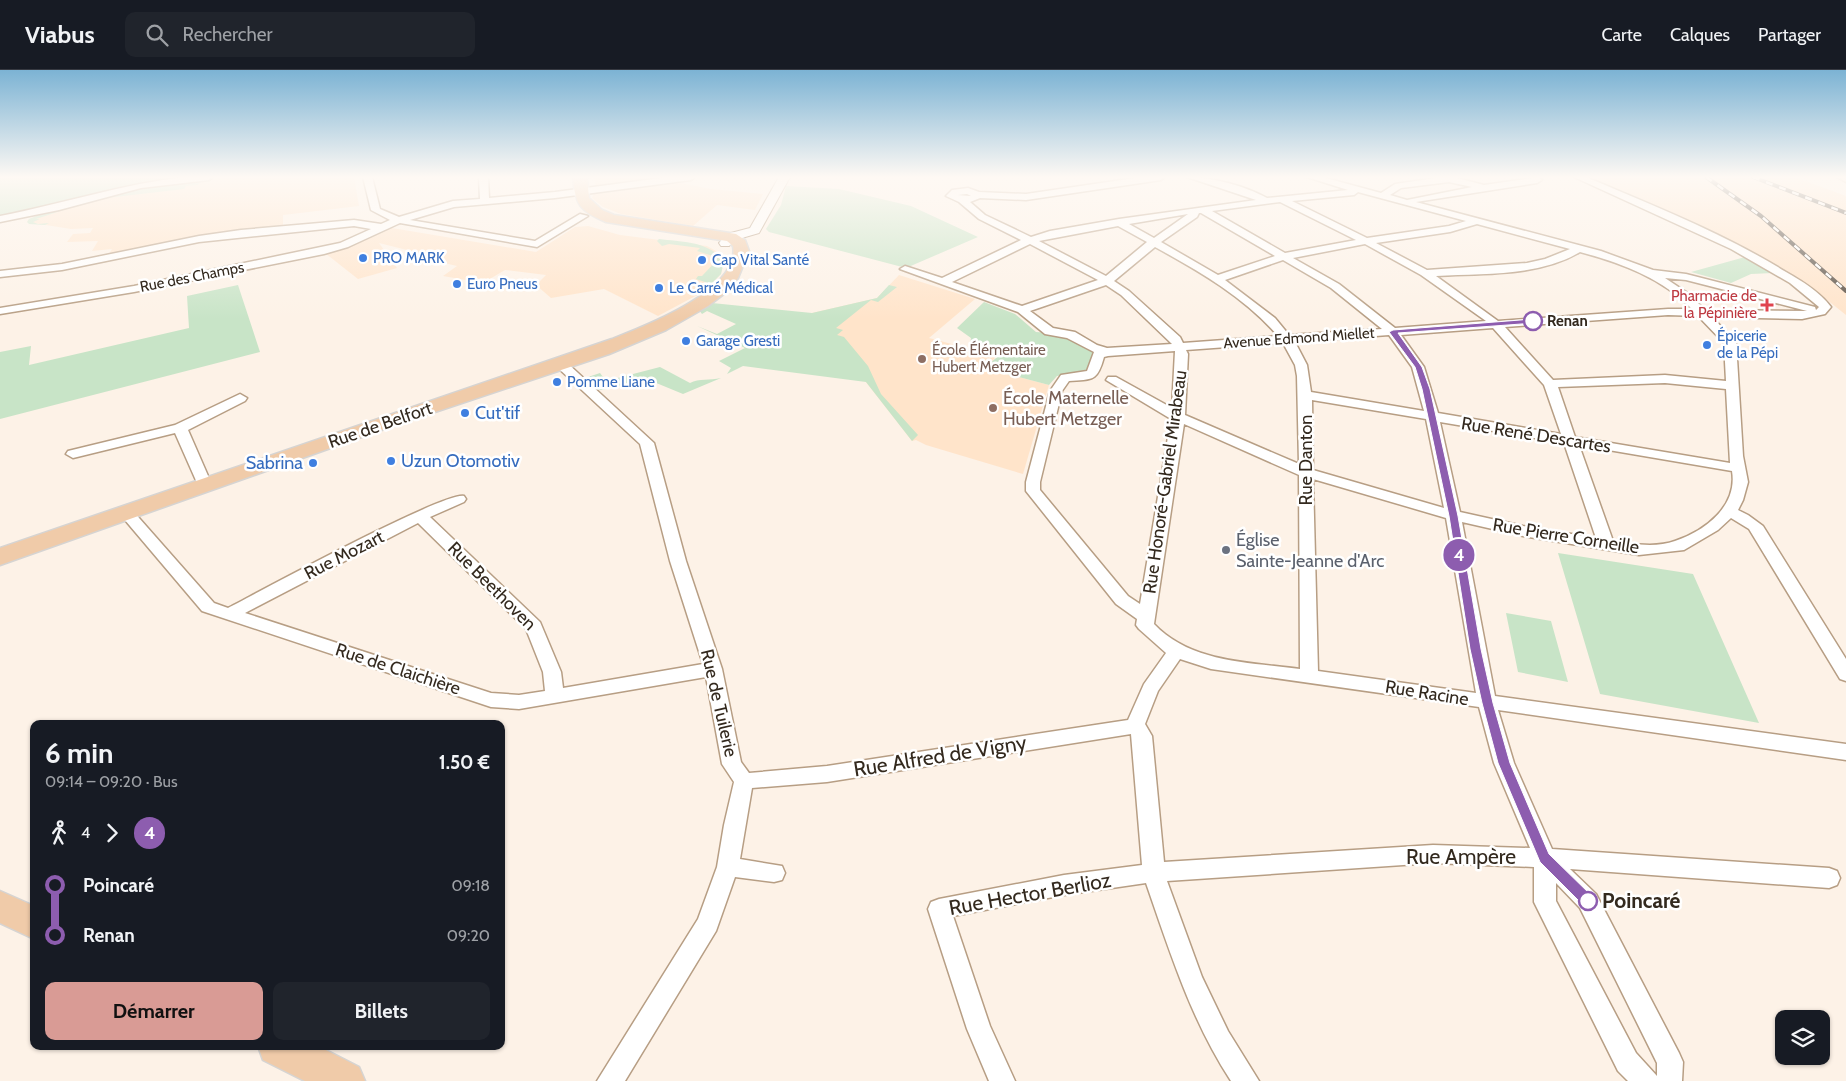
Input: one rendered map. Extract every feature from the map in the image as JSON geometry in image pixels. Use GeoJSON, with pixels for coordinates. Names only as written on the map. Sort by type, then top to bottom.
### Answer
{"type":"FeatureCollection","features":[{"type":"Feature","properties":{"kind":"main road"},"geometry":{"type":"LineString","coordinates":[[611,224],[734,246]]}},
{"type":"Feature","properties":{"kind":"main road"},"geometry":{"type":"LineString","coordinates":[[635,224],[734,246]]}},
{"type":"Feature","properties":{"kind":"main road","name":"Rue de Belfort"},"geometry":{"type":"LineString","coordinates":[[0,557],[561,364],[637,335],[687,310],[719,289],[735,272],[734,246]]}},
{"type":"Feature","properties":{"kind":"main road"},"geometry":{"type":"LineString","coordinates":[[0,906],[30,921]]}},
{"type":"Feature","properties":{"kind":"main road"},"geometry":{"type":"LineString","coordinates":[[285,1050],[345,1081]]}},
{"type":"Feature","properties":{"kind":"street"},"geometry":{"type":"LineString","coordinates":[[0,274],[62,267],[199,239],[241,233],[341,224]]}},
{"type":"Feature","properties":{"kind":"street"},"geometry":{"type":"LineString","coordinates":[[362,224],[380,227]]}},
{"type":"Feature","properties":{"kind":"street","name":"Rue des Champs"},"geometry":{"type":"LineString","coordinates":[[0,311],[134,289],[324,251],[344,245],[387,224]]}},
{"type":"Feature","properties":{"kind":"street"},"geometry":{"type":"LineString","coordinates":[[422,224],[537,244],[570,224]]}},
{"type":"Feature","properties":{"kind":"street"},"geometry":{"type":"LineString","coordinates":[[734,246],[754,230],[757,224]]}},
{"type":"Feature","properties":{"kind":"street"},"geometry":{"type":"LineString","coordinates":[[996,224],[1029,239],[1107,281],[1125,293],[1174,338],[1180,347]]}},
{"type":"Feature","properties":{"kind":"street"},"geometry":{"type":"LineString","coordinates":[[943,282],[1029,239],[1108,224]]}},
{"type":"Feature","properties":{"kind":"street","name":"Rue Danton"},"geometry":{"type":"LineString","coordinates":[[1124,224],[1248,300],[1286,339],[1301,365],[1305,395],[1309,676]]}},
{"type":"Feature","properties":{"kind":"street"},"geometry":{"type":"LineString","coordinates":[[1022,310],[1107,281],[1153,242],[1180,224]]}},
{"type":"Feature","properties":{"kind":"street"},"geometry":{"type":"LineString","coordinates":[[1223,224],[1285,256],[1335,286],[1393,332],[1418,367],[1432,418],[1453,516],[1487,703],[1504,763],[1545,858],[1588,901],[1670,1062],[1669,1081]]}},
{"type":"Feature","properties":{"kind":"street"},"geometry":{"type":"LineString","coordinates":[[1332,224],[1425,273],[1497,324],[1550,384],[1568,440],[1607,546]]}},
{"type":"Feature","properties":{"kind":"street"},"geometry":{"type":"LineString","coordinates":[[1216,279],[1285,256],[1366,241],[1450,229],[1466,224]]}},
{"type":"Feature","properties":{"kind":"street"},"geometry":{"type":"LineString","coordinates":[[1488,224],[1579,248],[1651,273],[1669,284],[1701,311],[1730,342],[1737,468],[1741,482],[1736,500],[1729,512],[1744,518],[1755,526],[1846,674]]}},
{"type":"Feature","properties":{"kind":"street"},"geometry":{"type":"LineString","coordinates":[[1651,273],[1676,275],[1821,312],[1825,307],[1821,301],[1764,264],[1729,245],[1683,224]]}},
{"type":"Feature","properties":{"kind":"street"},"geometry":{"type":"LineString","coordinates":[[1425,273],[1534,266],[1557,261],[1579,248]]}},
{"type":"Feature","properties":{"kind":"street"},"geometry":{"type":"LineString","coordinates":[[904,269],[1022,310],[1049,331],[1068,334],[1093,348],[1107,352]]}},
{"type":"Feature","properties":{"kind":"street","name":"Avenue Edmond Miellet"},"geometry":{"type":"LineString","coordinates":[[1107,352],[1701,311],[1802,316],[1821,312]]}},
{"type":"Feature","properties":{"kind":"street","name":"Rue Honoré-Gabriel Mirabeau"},"geometry":{"type":"LineString","coordinates":[[1146,617],[1178,417],[1182,354],[1180,347]]}},
{"type":"Feature","properties":{"kind":"street"},"geometry":{"type":"LineString","coordinates":[[1107,352],[1098,355],[1096,369],[1089,376],[1066,378],[1056,391],[1033,482],[1033,491],[1122,600],[1146,617]]}},
{"type":"Feature","properties":{"kind":"street","name":"Rue de Tuilerie"},"geometry":{"type":"LineString","coordinates":[[561,364],[647,443],[678,562],[713,668],[732,764],[744,781]]}},
{"type":"Feature","properties":{"kind":"street"},"geometry":{"type":"LineString","coordinates":[[1550,384],[1664,378],[1706,381],[1733,386]]}},
{"type":"Feature","properties":{"kind":"street"},"geometry":{"type":"LineString","coordinates":[[1112,380],[1178,417],[1305,472],[1453,516]]}},
{"type":"Feature","properties":{"kind":"street","name":"Rue René Descartes"},"geometry":{"type":"LineString","coordinates":[[1305,395],[1432,418],[1737,468]]}},
{"type":"Feature","properties":{"kind":"street"},"geometry":{"type":"LineString","coordinates":[[73,454],[180,428],[204,418],[240,398]]}},
{"type":"Feature","properties":{"kind":"street"},"geometry":{"type":"LineString","coordinates":[[180,428],[206,485]]}},
{"type":"Feature","properties":{"kind":"street","name":"Rue Mozart"},"geometry":{"type":"LineString","coordinates":[[230,614],[420,516],[459,500]]}},
{"type":"Feature","properties":{"kind":"street","name":"Rue Pierre Corneille"},"geometry":{"type":"LineString","coordinates":[[1453,516],[1523,531],[1639,550],[1678,546],[1713,526],[1729,512]]}},
{"type":"Feature","properties":{"kind":"street","name":"Rue de Claichière"},"geometry":{"type":"LineString","coordinates":[[127,513],[208,607],[491,700],[519,702],[713,668]]}},
{"type":"Feature","properties":{"kind":"street","name":"Rue Beethoven"},"geometry":{"type":"LineString","coordinates":[[420,516],[534,626],[552,672],[555,696]]}},
{"type":"Feature","properties":{"kind":"street","name":"Rue Racine"},"geometry":{"type":"LineString","coordinates":[[1146,617],[1145,625],[1158,640],[1176,652],[1211,663],[1846,752]]}},
{"type":"Feature","properties":{"kind":"street"},"geometry":{"type":"LineString","coordinates":[[1176,652],[1150,689],[1135,726],[1141,730],[1142,736],[1154,874],[1191,980],[1219,1040],[1246,1081]]}},
{"type":"Feature","properties":{"kind":"street","name":"Rue Alfred de Vigny"},"geometry":{"type":"LineString","coordinates":[[744,781],[827,774],[1135,726]]}},
{"type":"Feature","properties":{"kind":"street"},"geometry":{"type":"LineString","coordinates":[[610,1081],[708,924],[728,867],[734,825],[744,781]]}},
{"type":"Feature","properties":{"kind":"street","name":"Rue Ampère"},"geometry":{"type":"LineString","coordinates":[[1154,874],[1175,870],[1433,854],[1545,858],[1829,878]]}},
{"type":"Feature","properties":{"kind":"street"},"geometry":{"type":"LineString","coordinates":[[1545,858],[1545,902],[1627,1062],[1646,1081]]}},
{"type":"Feature","properties":{"kind":"street"},"geometry":{"type":"LineString","coordinates":[[728,867],[774,873]]}},
{"type":"Feature","properties":{"kind":"street","name":"Rue Hector Berlioz"},"geometry":{"type":"LineString","coordinates":[[1002,1081],[979,1029],[939,909],[1064,885],[1154,874]]}},
{"type":"Feature","properties":{"kind":"shaded area"},"geometry":{"type":"Polygon","coordinates":[[[41,224],[283,224],[283,226],[117,254],[109,254],[112,249],[92,251],[98,241],[67,242],[73,234],[90,233],[93,228],[71,229],[41,224]]]}},
{"type":"Feature","properties":{"kind":"shaded area"},"geometry":{"type":"Polygon","coordinates":[[[1690,224],[1846,224],[1846,315],[1821,295],[1717,236],[1690,224]]]}},
{"type":"Feature","properties":{"kind":"shaded area"},"geometry":{"type":"Polygon","coordinates":[[[588,226],[620,235],[707,246],[716,251],[724,261],[721,274],[701,293],[658,316],[604,289],[551,298],[536,285],[546,275],[505,270],[483,283],[443,276],[457,266],[440,262],[443,259],[379,243],[397,268],[358,279],[325,253],[386,227],[536,252],[575,227],[588,226]]]}},
{"type":"Feature","properties":{"kind":"shaded area","name":"École Élémentaire Hubert Metzger"},"geometry":{"type":"Polygon","coordinates":[[[899,275],[975,299],[929,338],[993,355],[995,358],[985,368],[1049,385],[1023,474],[926,445],[916,440],[912,441],[812,313],[877,298],[899,275]]]}},
{"type":"Feature","properties":{"kind":"green space"},"geometry":{"type":"Polygon","coordinates":[[[769,224],[950,224],[978,237],[906,268],[769,232],[766,229],[769,224]]]}},
{"type":"Feature","properties":{"kind":"green space"},"geometry":{"type":"Polygon","coordinates":[[[659,239],[703,246],[718,254],[724,261],[721,274],[711,284],[696,279],[698,276],[702,276],[717,260],[713,256],[697,251],[700,248],[669,244],[662,246],[657,241],[659,239]]]}},
{"type":"Feature","properties":{"kind":"green space"},"geometry":{"type":"Polygon","coordinates":[[[1745,257],[1773,273],[1751,274],[1731,283],[1691,272],[1745,257]]]}},
{"type":"Feature","properties":{"kind":"green space"},"geometry":{"type":"Polygon","coordinates":[[[238,285],[260,352],[0,419],[0,352],[31,346],[29,365],[189,328],[187,296],[238,285]]]}},
{"type":"Feature","properties":{"kind":"green space"},"geometry":{"type":"Polygon","coordinates":[[[889,285],[897,287],[878,302],[871,300],[836,328],[843,330],[837,335],[844,337],[868,366],[881,394],[918,435],[912,441],[866,382],[743,366],[727,374],[731,368],[719,361],[745,348],[697,326],[717,334],[736,324],[707,311],[702,314],[699,310],[712,303],[812,313],[877,298],[889,285]]]}},
{"type":"Feature","properties":{"kind":"green space"},"geometry":{"type":"Polygon","coordinates":[[[984,302],[1015,314],[1036,332],[1064,334],[1098,352],[1092,355],[1088,373],[1057,376],[1049,385],[984,368],[1001,354],[970,345],[971,338],[957,328],[984,302]]]}},
{"type":"Feature","properties":{"kind":"green space"},"geometry":{"type":"Polygon","coordinates":[[[660,367],[690,383],[721,378],[683,394],[649,380],[601,390],[594,389],[582,379],[600,373],[606,381],[660,367]]]}},
{"type":"Feature","properties":{"kind":"green space"},"geometry":{"type":"Polygon","coordinates":[[[1558,553],[1693,574],[1759,723],[1600,694],[1558,553]]]}},
{"type":"Feature","properties":{"kind":"green space"},"geometry":{"type":"Polygon","coordinates":[[[1506,613],[1551,621],[1568,682],[1518,672],[1506,613]]]}},
{"type":"Feature","properties":{"kind":"railway"},"geometry":{"type":"LineString","coordinates":[[1770,224],[1846,291]]}},
{"type":"Feature","properties":{"kind":"bus line","name":"4"},"geometry":{"type":"LineString","coordinates":[[1533,321],[1393,332],[1418,367],[1426,389],[1453,516],[1487,703],[1504,763],[1545,858],[1588,901]]}},
{"type":"Feature","properties":{"kind":"place","name":"PRO MARK"},"geometry":{"type":"Point","coordinates":[363,258]}},
{"type":"Feature","properties":{"kind":"place","name":"Cap Vital Santé"},"geometry":{"type":"Point","coordinates":[702,260]}},
{"type":"Feature","properties":{"kind":"place","name":"Euro Pneus"},"geometry":{"type":"Point","coordinates":[457,284]}},
{"type":"Feature","properties":{"kind":"place","name":"Le Carré Médical"},"geometry":{"type":"Point","coordinates":[659,288]}},
{"type":"Feature","properties":{"kind":"place","name":"Pharmacie de la Pépinière"},"geometry":{"type":"Point","coordinates":[1767,305]}},
{"type":"Feature","properties":{"kind":"place","name":"Renan"},"geometry":{"type":"Point","coordinates":[1533,321]}},
{"type":"Feature","properties":{"kind":"place","name":"Garage Gresti"},"geometry":{"type":"Point","coordinates":[686,341]}},
{"type":"Feature","properties":{"kind":"place","name":"Épicerie de la Pépi"},"geometry":{"type":"Point","coordinates":[1707,345]}},
{"type":"Feature","properties":{"kind":"place","name":"École Élémentaire Hubert Metzger"},"geometry":{"type":"Point","coordinates":[922,359]}},
{"type":"Feature","properties":{"kind":"place","name":"Pomme Liane"},"geometry":{"type":"Point","coordinates":[557,382]}},
{"type":"Feature","properties":{"kind":"place","name":"École Maternelle Hubert Metzger"},"geometry":{"type":"Point","coordinates":[993,408]}},
{"type":"Feature","properties":{"kind":"place","name":"Cut'tif"},"geometry":{"type":"Point","coordinates":[465,413]}},
{"type":"Feature","properties":{"kind":"place","name":"Uzun Otomotiv"},"geometry":{"type":"Point","coordinates":[391,461]}},
{"type":"Feature","properties":{"kind":"place","name":"Sabrina"},"geometry":{"type":"Point","coordinates":[313,463]}},
{"type":"Feature","properties":{"kind":"place","name":"Église Sainte-Jeanne d'Arc"},"geometry":{"type":"Point","coordinates":[1226,550]}},
{"type":"Feature","properties":{"kind":"place","name":"Poincaré"},"geometry":{"type":"Point","coordinates":[1588,901]}}]}
